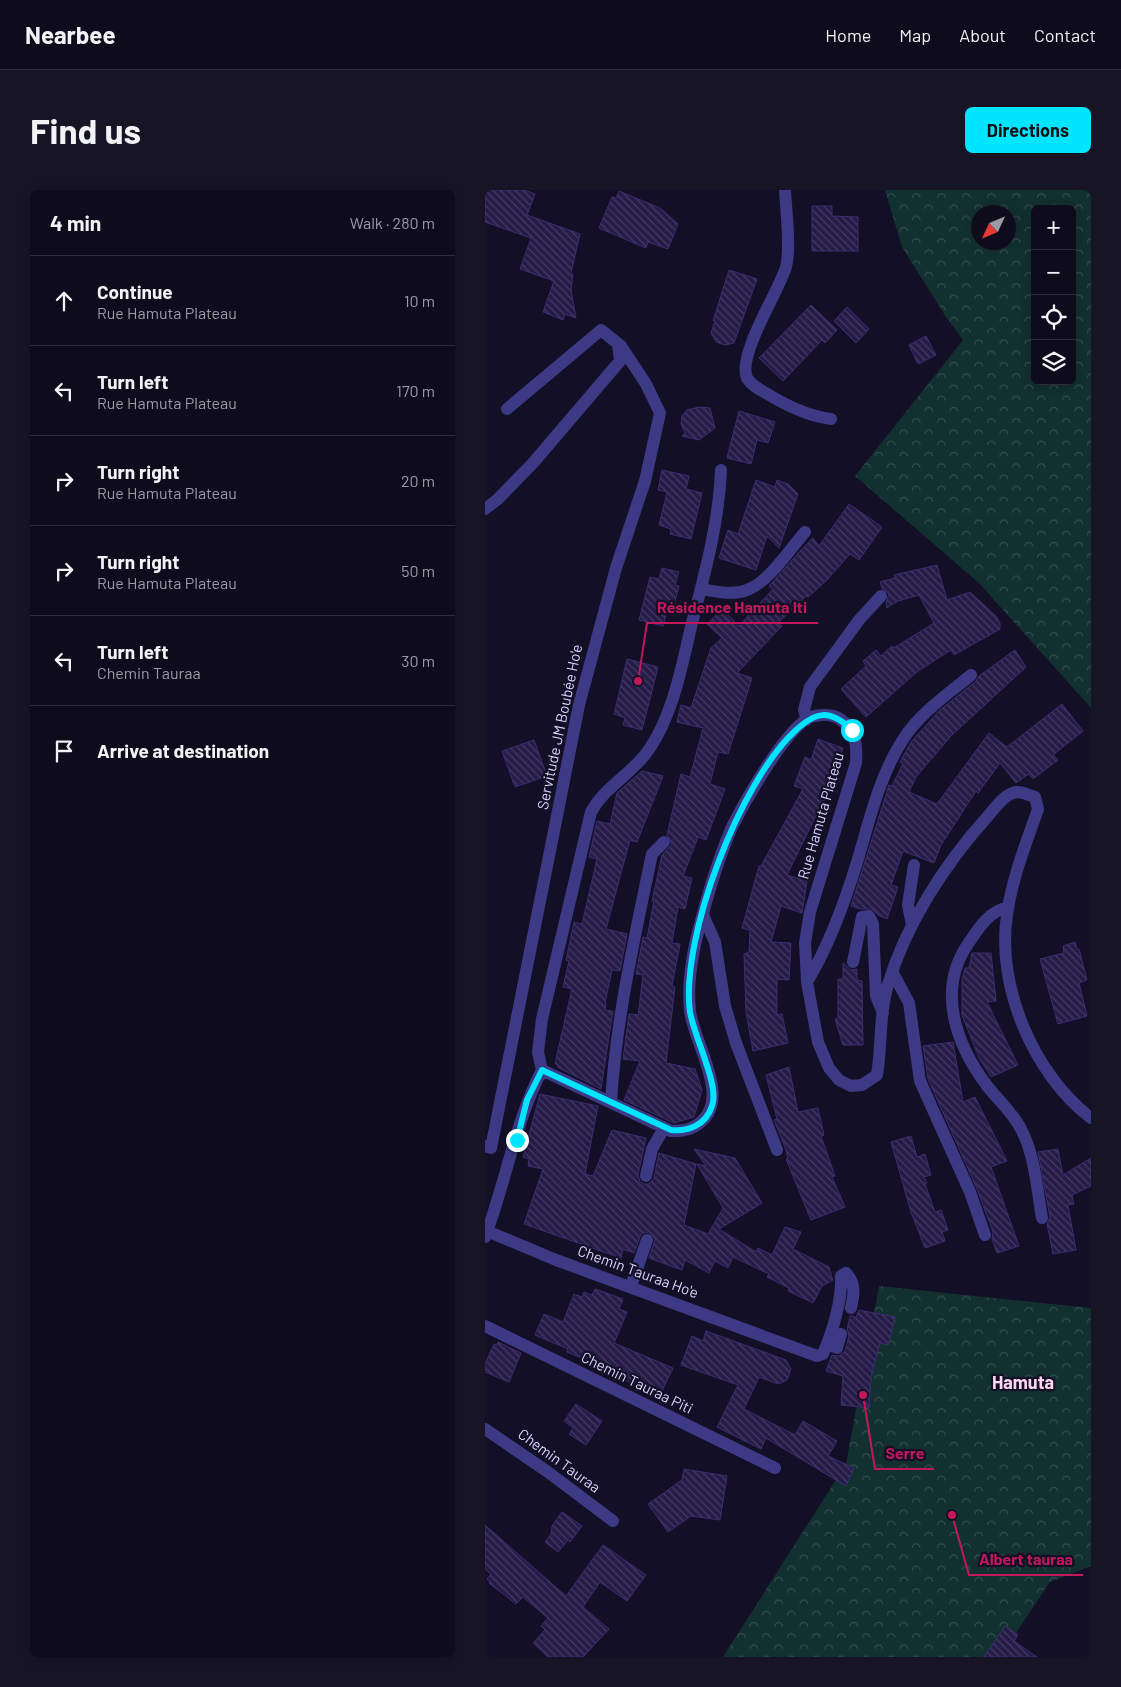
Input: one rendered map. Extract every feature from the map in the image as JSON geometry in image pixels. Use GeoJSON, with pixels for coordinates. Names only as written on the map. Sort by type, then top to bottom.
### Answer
{"type":"FeatureCollection","features":[{"type":"Feature","properties":{"kind":"street"},"geometry":{"type":"LineString","coordinates":[[785,190],[786,266],[753,340],[746,364],[747,377],[756,387],[811,416],[831,419]]}},
{"type":"Feature","properties":{"kind":"street","name":"Servitude JM Boubée Ho'e"},"geometry":{"type":"LineString","coordinates":[[485,1146],[491,1148],[503,1094],[528,955],[579,705],[616,568],[645,481],[660,413],[646,384],[618,343],[601,330],[507,409]]}},
{"type":"Feature","properties":{"kind":"street"},"geometry":{"type":"LineString","coordinates":[[485,509],[498,500],[533,463],[620,361],[618,343]]}},
{"type":"Feature","properties":{"kind":"street"},"geometry":{"type":"LineString","coordinates":[[486,1234],[517,1140],[527,1100],[542,1070],[538,1052],[543,1019],[591,812],[599,798],[631,769],[649,749],[660,730],[677,682],[701,589],[720,499],[721,470]]}},
{"type":"Feature","properties":{"kind":"street"},"geometry":{"type":"LineString","coordinates":[[701,589],[734,593],[747,591],[762,582],[805,532]]}},
{"type":"Feature","properties":{"kind":"street"},"geometry":{"type":"LineString","coordinates":[[542,1070],[664,1128],[685,1132],[707,1117],[713,1105],[714,1091],[694,1032],[690,1010],[693,954],[715,872],[732,829],[749,794],[791,735],[807,720],[804,710],[810,687],[859,620],[881,596]]}},
{"type":"Feature","properties":{"kind":"street"},"geometry":{"type":"LineString","coordinates":[[807,982],[821,959],[841,910],[887,770],[904,738],[923,715],[971,676]]}},
{"type":"Feature","properties":{"kind":"street","name":"Rue Hamuta Plateau"},"geometry":{"type":"LineString","coordinates":[[807,720],[810,717],[827,715],[839,718],[852,730],[857,745],[856,763],[810,912],[805,943],[807,982],[817,1042],[829,1068],[839,1080],[851,1086],[862,1085],[877,1074],[881,1050],[883,1013],[893,973],[912,926],[953,860],[979,826],[1001,802],[1013,793],[1024,793],[1035,798],[1038,809],[1013,880],[1008,907],[1006,948],[1011,985],[1021,1021],[1036,1054],[1056,1086],[1091,1118]]}},
{"type":"Feature","properties":{"kind":"street"},"geometry":{"type":"LineString","coordinates":[[611,1102],[613,1063],[627,976],[652,854],[664,842]]}},
{"type":"Feature","properties":{"kind":"street"},"geometry":{"type":"LineString","coordinates":[[912,926],[909,905],[914,865]]}},
{"type":"Feature","properties":{"kind":"street"},"geometry":{"type":"LineString","coordinates":[[1008,907],[999,909],[983,922],[965,947],[957,965],[951,990],[952,1016],[961,1045],[978,1073],[1021,1130],[1028,1148],[1042,1218]]}},
{"type":"Feature","properties":{"kind":"street"},"geometry":{"type":"LineString","coordinates":[[703,915],[715,942],[725,1006],[736,1043],[777,1150]]}},
{"type":"Feature","properties":{"kind":"street"},"geometry":{"type":"LineString","coordinates":[[853,962],[858,928],[862,917],[869,916],[873,924],[876,996],[883,1013]]}},
{"type":"Feature","properties":{"kind":"street"},"geometry":{"type":"LineString","coordinates":[[893,973],[909,1003],[920,1081],[970,1192],[985,1235]]}},
{"type":"Feature","properties":{"kind":"street"},"geometry":{"type":"LineString","coordinates":[[646,1176],[652,1149],[664,1128]]}},
{"type":"Feature","properties":{"kind":"street","name":"Chemin Tauraa Ho'e"},"geometry":{"type":"LineString","coordinates":[[486,1234],[817,1356],[823,1354],[827,1344]]}},
{"type":"Feature","properties":{"kind":"street"},"geometry":{"type":"LineString","coordinates":[[631,1286],[647,1240]]}},
{"type":"Feature","properties":{"kind":"street"},"geometry":{"type":"LineString","coordinates":[[841,1334],[837,1348],[827,1344],[841,1295],[841,1276],[846,1273],[852,1279],[854,1294],[851,1308]]}},
{"type":"Feature","properties":{"kind":"street","name":"Chemin Tauraa Piti"},"geometry":{"type":"LineString","coordinates":[[485,1326],[775,1468]]}},
{"type":"Feature","properties":{"kind":"street","name":"Chemin Tauraa"},"geometry":{"type":"LineString","coordinates":[[485,1429],[548,1472],[613,1521]]}},
{"type":"Feature","properties":{"kind":"green space"},"geometry":{"type":"Polygon","coordinates":[[[885,190],[1091,190],[1091,708],[979,583],[855,476],[963,340],[946,317],[902,247],[885,190]]]}},
{"type":"Feature","properties":{"kind":"green space"},"geometry":{"type":"Polygon","coordinates":[[[879,1286],[1091,1308],[1091,1566],[1050,1582],[1000,1657],[723,1657],[846,1464],[879,1286]]]}},
{"type":"Feature","properties":{"kind":"building"},"geometry":{"type":"Polygon","coordinates":[[[485,190],[524,190],[535,194],[527,215],[580,234],[571,273],[573,274],[571,290],[576,318],[565,314],[563,320],[543,312],[554,281],[520,269],[531,238],[485,222],[485,190]]]}},
{"type":"Feature","properties":{"kind":"building"},"geometry":{"type":"Polygon","coordinates":[[[619,191],[660,208],[678,224],[668,249],[648,242],[646,248],[599,228],[612,197],[616,198],[619,191]]]}},
{"type":"Feature","properties":{"kind":"building"},"geometry":{"type":"Polygon","coordinates":[[[812,206],[832,206],[832,216],[858,217],[858,251],[812,251],[812,206]]]}},
{"type":"Feature","properties":{"kind":"building"},"geometry":{"type":"Polygon","coordinates":[[[729,270],[757,279],[734,343],[725,345],[716,342],[711,333],[729,270]]]}},
{"type":"Feature","properties":{"kind":"building"},"geometry":{"type":"Polygon","coordinates":[[[811,305],[837,330],[825,343],[822,340],[783,381],[759,358],[811,305]]]}},
{"type":"Feature","properties":{"kind":"building"},"geometry":{"type":"Polygon","coordinates":[[[847,307],[869,329],[856,343],[834,321],[847,307]]]}},
{"type":"Feature","properties":{"kind":"building"},"geometry":{"type":"Polygon","coordinates":[[[926,336],[936,355],[918,364],[909,345],[926,336]]]}},
{"type":"Feature","properties":{"kind":"building"},"geometry":{"type":"Polygon","coordinates":[[[699,407],[710,408],[715,428],[699,440],[682,436],[685,433],[681,424],[682,416],[687,410],[699,407]]]}},
{"type":"Feature","properties":{"kind":"building"},"geometry":{"type":"Polygon","coordinates":[[[739,411],[775,422],[768,443],[757,440],[751,464],[727,458],[739,411]]]}},
{"type":"Feature","properties":{"kind":"building"},"geometry":{"type":"Polygon","coordinates":[[[662,470],[689,476],[686,489],[702,493],[691,539],[670,534],[671,529],[659,525],[667,492],[658,490],[662,470]]]}},
{"type":"Feature","properties":{"kind":"building"},"geometry":{"type":"Polygon","coordinates":[[[756,480],[775,487],[777,480],[788,484],[798,494],[779,548],[767,536],[756,570],[719,558],[728,530],[738,534],[756,480]]]}},
{"type":"Feature","properties":{"kind":"building"},"geometry":{"type":"Polygon","coordinates":[[[849,504],[882,527],[859,560],[850,554],[826,581],[808,597],[806,596],[778,623],[782,626],[737,673],[752,678],[728,754],[718,752],[710,784],[725,789],[706,840],[698,837],[683,876],[692,878],[685,909],[678,907],[672,943],[680,944],[672,986],[675,987],[666,1063],[695,1069],[702,1090],[694,1117],[674,1123],[624,1100],[640,1061],[623,1059],[629,1014],[638,1015],[643,975],[636,974],[643,937],[647,938],[654,901],[652,901],[662,855],[672,844],[667,835],[681,774],[690,777],[703,728],[677,722],[681,705],[691,708],[711,648],[722,638],[707,624],[722,609],[739,626],[773,589],[769,586],[813,538],[819,546],[849,504]]]}},
{"type":"Feature","properties":{"kind":"building"},"geometry":{"type":"Polygon","coordinates":[[[937,565],[947,600],[970,592],[996,616],[1000,623],[1000,629],[954,655],[951,650],[918,671],[866,717],[841,689],[866,666],[863,661],[876,650],[881,656],[892,646],[894,648],[934,623],[919,595],[898,601],[887,608],[886,603],[889,594],[882,588],[880,582],[895,578],[894,575],[937,565]]]}},
{"type":"Feature","properties":{"kind":"building"},"geometry":{"type":"Polygon","coordinates":[[[662,568],[679,572],[675,585],[679,586],[672,613],[667,611],[663,626],[639,620],[650,577],[659,579],[662,568]]]}},
{"type":"Feature","properties":{"kind":"building"},"geometry":{"type":"Polygon","coordinates":[[[1015,650],[1026,667],[951,736],[916,777],[909,792],[937,804],[989,733],[1007,747],[1062,704],[1083,731],[1053,755],[1058,760],[1033,779],[1029,774],[1016,783],[1000,763],[978,793],[976,791],[941,845],[934,863],[903,851],[891,885],[898,887],[887,919],[878,915],[872,909],[860,909],[851,906],[889,785],[892,786],[903,764],[900,762],[911,742],[940,710],[976,681],[979,676],[1015,650]]]}},
{"type":"Feature","properties":{"kind":"building"},"geometry":{"type":"Polygon","coordinates":[[[627,659],[658,667],[642,730],[623,725],[625,718],[614,714],[627,659]]]}},
{"type":"Feature","properties":{"kind":"building"},"geometry":{"type":"Polygon","coordinates":[[[818,739],[843,748],[829,789],[787,875],[807,881],[802,913],[781,906],[771,942],[791,943],[789,980],[777,979],[777,1015],[782,1014],[788,1043],[753,1051],[746,1012],[744,954],[749,952],[750,930],[742,928],[759,866],[761,866],[803,789],[794,786],[805,757],[811,760],[818,739]]]}},
{"type":"Feature","properties":{"kind":"building"},"geometry":{"type":"Polygon","coordinates":[[[534,740],[547,776],[515,787],[502,751],[534,740]]]}},
{"type":"Feature","properties":{"kind":"building"},"geometry":{"type":"Polygon","coordinates":[[[642,771],[663,776],[637,842],[630,840],[606,929],[627,934],[620,971],[612,970],[605,1003],[605,1010],[613,1011],[601,1089],[559,1068],[555,1063],[572,989],[563,987],[569,961],[566,960],[574,922],[582,924],[597,859],[589,857],[597,821],[610,824],[617,793],[642,771]]]}},
{"type":"Feature","properties":{"kind":"building"},"geometry":{"type":"Polygon","coordinates":[[[1075,942],[1077,949],[1079,949],[1087,980],[1079,983],[1087,1016],[1058,1024],[1040,959],[1064,953],[1063,946],[1075,942]]]}},
{"type":"Feature","properties":{"kind":"building"},"geometry":{"type":"Polygon","coordinates":[[[972,953],[991,953],[996,1001],[987,1002],[1018,1065],[991,1077],[979,1058],[962,1015],[962,980],[965,968],[969,968],[972,953]]]}},
{"type":"Feature","properties":{"kind":"building"},"geometry":{"type":"Polygon","coordinates":[[[843,963],[851,970],[857,969],[857,980],[862,981],[863,1045],[843,1045],[835,1019],[838,1019],[838,979],[843,979],[843,963]]]}},
{"type":"Feature","properties":{"kind":"building"},"geometry":{"type":"Polygon","coordinates":[[[953,1042],[963,1102],[975,1097],[1007,1161],[991,1167],[1019,1246],[997,1253],[992,1239],[993,1232],[977,1189],[928,1079],[923,1046],[953,1042]]]}},
{"type":"Feature","properties":{"kind":"building"},"geometry":{"type":"Polygon","coordinates":[[[789,1067],[798,1112],[818,1108],[824,1135],[821,1136],[835,1176],[832,1177],[845,1207],[811,1220],[786,1159],[788,1159],[785,1147],[774,1120],[777,1119],[766,1075],[789,1067]]]}},
{"type":"Feature","properties":{"kind":"building"},"geometry":{"type":"Polygon","coordinates":[[[540,1094],[598,1106],[585,1174],[593,1176],[612,1130],[646,1138],[638,1175],[640,1182],[644,1184],[649,1184],[654,1178],[659,1153],[696,1164],[684,1225],[708,1234],[723,1208],[697,1164],[706,1166],[694,1149],[735,1158],[762,1203],[719,1229],[756,1252],[758,1248],[772,1255],[785,1227],[801,1232],[793,1249],[829,1267],[833,1280],[822,1286],[813,1303],[788,1291],[789,1288],[767,1277],[769,1274],[733,1257],[728,1268],[715,1261],[709,1273],[685,1260],[682,1270],[649,1258],[655,1239],[649,1232],[641,1234],[634,1253],[623,1249],[621,1258],[524,1224],[543,1169],[528,1166],[529,1159],[523,1157],[540,1094]]]}},
{"type":"Feature","properties":{"kind":"building"},"geometry":{"type":"Polygon","coordinates":[[[911,1136],[917,1157],[925,1154],[931,1175],[924,1177],[927,1183],[925,1184],[935,1212],[941,1210],[948,1230],[942,1232],[945,1241],[925,1248],[911,1212],[891,1142],[911,1136]]]}},
{"type":"Feature","properties":{"kind":"building"},"geometry":{"type":"Polygon","coordinates":[[[1058,1149],[1063,1175],[1091,1158],[1091,1186],[1072,1195],[1074,1204],[1068,1205],[1076,1250],[1053,1254],[1047,1224],[1050,1217],[1038,1152],[1058,1149]]]}},
{"type":"Feature","properties":{"kind":"building"},"geometry":{"type":"Polygon","coordinates":[[[595,1289],[623,1299],[619,1309],[627,1312],[614,1343],[673,1368],[660,1395],[599,1369],[601,1366],[567,1352],[568,1349],[535,1335],[544,1314],[563,1322],[574,1294],[582,1297],[584,1292],[592,1295],[595,1289]]]}},
{"type":"Feature","properties":{"kind":"building"},"geometry":{"type":"Polygon","coordinates":[[[859,1310],[895,1317],[888,1345],[880,1343],[871,1377],[869,1408],[841,1405],[843,1376],[826,1371],[832,1355],[839,1356],[845,1351],[849,1336],[847,1329],[850,1316],[854,1316],[855,1319],[859,1310]]]}},
{"type":"Feature","properties":{"kind":"building"},"geometry":{"type":"Polygon","coordinates":[[[706,1331],[786,1360],[791,1369],[787,1380],[778,1384],[759,1377],[744,1409],[795,1435],[803,1421],[837,1441],[828,1456],[854,1468],[846,1486],[766,1438],[761,1449],[717,1427],[738,1385],[681,1365],[692,1336],[703,1341],[706,1331]]]}},
{"type":"Feature","properties":{"kind":"building"},"geometry":{"type":"Polygon","coordinates":[[[498,1342],[521,1353],[509,1382],[485,1372],[485,1364],[494,1344],[497,1345],[498,1342]]]}},
{"type":"Feature","properties":{"kind":"building"},"geometry":{"type":"Polygon","coordinates":[[[576,1404],[602,1421],[586,1445],[569,1434],[573,1428],[564,1421],[576,1404]]]}},
{"type":"Feature","properties":{"kind":"building"},"geometry":{"type":"Polygon","coordinates":[[[684,1469],[727,1476],[720,1520],[691,1516],[668,1532],[648,1504],[682,1480],[684,1469]]]}},
{"type":"Feature","properties":{"kind":"building"},"geometry":{"type":"Polygon","coordinates":[[[562,1512],[582,1526],[570,1542],[568,1540],[558,1552],[545,1542],[551,1534],[552,1526],[562,1512]]]}},
{"type":"Feature","properties":{"kind":"building"},"geometry":{"type":"Polygon","coordinates":[[[485,1525],[566,1596],[603,1545],[646,1575],[627,1601],[600,1582],[583,1607],[609,1629],[583,1657],[548,1657],[533,1643],[545,1630],[541,1626],[548,1618],[523,1597],[516,1604],[489,1583],[487,1579],[491,1574],[485,1569],[485,1525]]]}},
{"type":"Feature","properties":{"kind":"building"},"geometry":{"type":"Polygon","coordinates":[[[1005,1626],[1018,1635],[1014,1641],[1037,1657],[984,1657],[1005,1626]]]}},
{"type":"Feature","properties":{"kind":"place","name":"Résidence Hamuta Iti"},"geometry":{"type":"Point","coordinates":[638,681]}},
{"type":"Feature","properties":{"kind":"place","name":"Serre"},"geometry":{"type":"Point","coordinates":[863,1395]}},
{"type":"Feature","properties":{"kind":"place","name":"Albert tauraa"},"geometry":{"type":"Point","coordinates":[952,1515]}},
{"type":"Feature","properties":{"kind":"district","name":"Hamuta"},"geometry":{"type":"Point","coordinates":[1023,1383]}},
{"type":"Feature","properties":{"kind":"route"},"geometry":{"type":"LineString","coordinates":[[517,1140],[527,1100],[542,1070],[645,1120],[671,1130],[685,1132],[707,1117],[713,1105],[714,1091],[694,1032],[690,1010],[690,984],[693,954],[715,872],[732,829],[749,794],[771,760],[791,735],[810,717],[827,715],[839,718],[852,730]]}}]}
